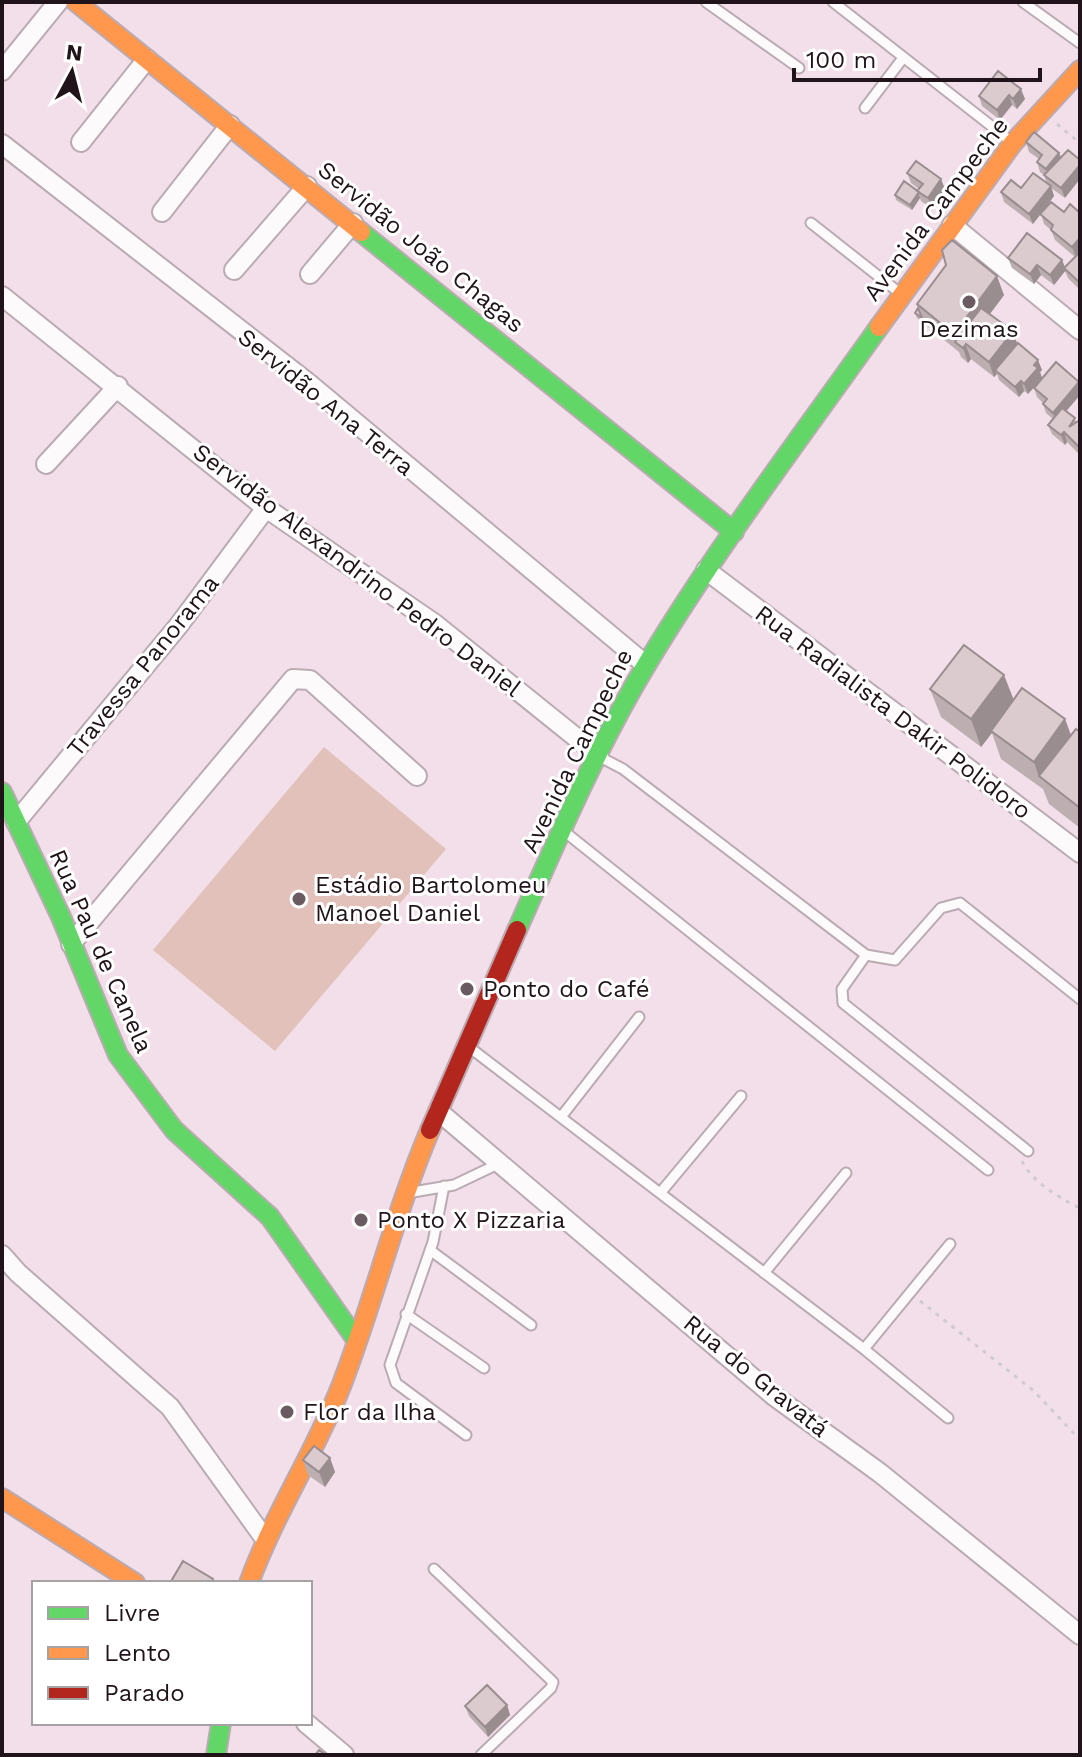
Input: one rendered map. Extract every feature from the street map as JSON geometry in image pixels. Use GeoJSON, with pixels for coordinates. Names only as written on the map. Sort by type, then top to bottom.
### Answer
{"type":"FeatureCollection","features":[{"type":"Feature","properties":{"kind":"main road","name":"Servidão João Chagas"},"geometry":{"type":"LineString","coordinates":[[76,2],[734,532]]}},
{"type":"Feature","properties":{"kind":"main road","name":"Avenida Campeche"},"geometry":{"type":"LineString","coordinates":[[250,1581],[265,1539],[317,1441],[342,1383],[403,1194],[438,1111],[562,830],[646,665],[706,570],[901,294],[1013,143],[1080,70]]}},
{"type":"Feature","properties":{"kind":"main road","name":"Rua Pau de Canela"},"geometry":{"type":"LineString","coordinates":[[2,792],[71,944],[106,1033],[132,1077],[174,1130],[237,1183],[270,1217],[355,1338]]}},
{"type":"Feature","properties":{"kind":"main road"},"geometry":{"type":"LineString","coordinates":[[2,1498],[132,1581]]}},
{"type":"Feature","properties":{"kind":"main road"},"geometry":{"type":"LineString","coordinates":[[216,1755],[221,1725]]}},
{"type":"Feature","properties":{"kind":"street"},"geometry":{"type":"LineString","coordinates":[[2,71],[58,2]]}},
{"type":"Feature","properties":{"kind":"street"},"geometry":{"type":"LineString","coordinates":[[81,142],[147,59]]}},
{"type":"Feature","properties":{"kind":"street"},"geometry":{"type":"LineString","coordinates":[[162,212],[230,125]]}},
{"type":"Feature","properties":{"kind":"street","name":"Servidão Ana Terra"},"geometry":{"type":"LineString","coordinates":[[2,144],[307,382],[646,665]]}},
{"type":"Feature","properties":{"kind":"street"},"geometry":{"type":"LineString","coordinates":[[234,270],[307,186]]}},
{"type":"Feature","properties":{"kind":"street"},"geometry":{"type":"LineString","coordinates":[[310,274],[353,223]]}},
{"type":"Feature","properties":{"kind":"street"},"geometry":{"type":"LineString","coordinates":[[952,225],[1080,330]]}},
{"type":"Feature","properties":{"kind":"street","name":"Servidão Alexandrino Pedro Daniel"},"geometry":{"type":"LineString","coordinates":[[2,296],[118,386],[266,508],[435,624],[599,756]]}},
{"type":"Feature","properties":{"kind":"street"},"geometry":{"type":"LineString","coordinates":[[46,464],[118,386]]}},
{"type":"Feature","properties":{"kind":"street","name":"Travessa Panorama"},"geometry":{"type":"LineString","coordinates":[[16,822],[179,625],[266,508]]}},
{"type":"Feature","properties":{"kind":"street","name":"Rua Radialista Dakir Polidoro"},"geometry":{"type":"LineString","coordinates":[[706,570],[1080,853]]}},
{"type":"Feature","properties":{"kind":"street"},"geometry":{"type":"LineString","coordinates":[[71,944],[293,679],[310,680],[417,776]]}},
{"type":"Feature","properties":{"kind":"street","name":"Rua do Gravatá"},"geometry":{"type":"LineString","coordinates":[[438,1111],[774,1396],[880,1473],[1080,1635]]}},
{"type":"Feature","properties":{"kind":"street"},"geometry":{"type":"LineString","coordinates":[[2,1255],[18,1273],[170,1407],[265,1539]]}},
{"type":"Feature","properties":{"kind":"street"},"geometry":{"type":"LineString","coordinates":[[308,1725],[344,1755]]}},
{"type":"Feature","properties":{"kind":"lane"},"geometry":{"type":"LineString","coordinates":[[706,2],[799,68]]}},
{"type":"Feature","properties":{"kind":"lane"},"geometry":{"type":"LineString","coordinates":[[833,2],[1013,143]]}},
{"type":"Feature","properties":{"kind":"lane"},"geometry":{"type":"LineString","coordinates":[[1023,2],[1080,43]]}},
{"type":"Feature","properties":{"kind":"lane"},"geometry":{"type":"LineString","coordinates":[[865,108],[903,58]]}},
{"type":"Feature","properties":{"kind":"lane"},"geometry":{"type":"LineString","coordinates":[[811,223],[901,294]]}},
{"type":"Feature","properties":{"kind":"lane"},"geometry":{"type":"LineString","coordinates":[[599,756],[623,769],[866,955],[895,960],[941,908],[960,903],[1080,999]]}},
{"type":"Feature","properties":{"kind":"lane"},"geometry":{"type":"LineString","coordinates":[[562,830],[988,1170]]}},
{"type":"Feature","properties":{"kind":"lane"},"geometry":{"type":"LineString","coordinates":[[866,955],[842,989],[843,1003],[1026,1149]]}},
{"type":"Feature","properties":{"kind":"lane"},"geometry":{"type":"LineString","coordinates":[[561,1117],[639,1017]]}},
{"type":"Feature","properties":{"kind":"lane"},"geometry":{"type":"LineString","coordinates":[[467,1045],[864,1349],[948,1418]]}},
{"type":"Feature","properties":{"kind":"lane"},"geometry":{"type":"LineString","coordinates":[[661,1192],[741,1096]]}},
{"type":"Feature","properties":{"kind":"lane"},"geometry":{"type":"LineString","coordinates":[[403,1194],[444,1186],[498,1164]]}},
{"type":"Feature","properties":{"kind":"lane"},"geometry":{"type":"LineString","coordinates":[[764,1273],[846,1173]]}},
{"type":"Feature","properties":{"kind":"lane"},"geometry":{"type":"LineString","coordinates":[[444,1186],[430,1250],[390,1365],[396,1383],[466,1435]]}},
{"type":"Feature","properties":{"kind":"lane"},"geometry":{"type":"LineString","coordinates":[[864,1349],[950,1244]]}},
{"type":"Feature","properties":{"kind":"lane"},"geometry":{"type":"LineString","coordinates":[[430,1250],[531,1325]]}},
{"type":"Feature","properties":{"kind":"lane"},"geometry":{"type":"LineString","coordinates":[[406,1314],[484,1368]]}},
{"type":"Feature","properties":{"kind":"lane"},"geometry":{"type":"LineString","coordinates":[[434,1569],[553,1682],[551,1688],[481,1755]]}},
{"type":"Feature","properties":{"kind":"path"},"geometry":{"type":"LineString","coordinates":[[1042,111],[1080,143]]}},
{"type":"Feature","properties":{"kind":"path"},"geometry":{"type":"LineString","coordinates":[[1026,1149],[1026,1169],[1066,1202],[1080,1208]]}},
{"type":"Feature","properties":{"kind":"path"},"geometry":{"type":"LineString","coordinates":[[911,1293],[1034,1391],[1080,1440]]}},
{"type":"Feature","properties":{"kind":"shaded area","name":"Estádio Bartolomeu Manoel Daniel"},"geometry":{"type":"Polygon","coordinates":[[[324,747],[446,849],[275,1051],[153,950],[324,747]]]}},
{"type":"Feature","properties":{"kind":"building"},"geometry":{"type":"Polygon","coordinates":[[[998,71],[1021,89],[1013,99],[1009,95],[997,110],[979,96],[998,71]]]}},
{"type":"Feature","properties":{"kind":"building"},"geometry":{"type":"Polygon","coordinates":[[[1034,132],[1059,153],[1046,169],[1037,162],[1042,155],[1026,142],[1034,132]]]}},
{"type":"Feature","properties":{"kind":"building"},"geometry":{"type":"Polygon","coordinates":[[[1068,150],[1080,160],[1080,165],[1061,188],[1044,175],[1068,150]]]}},
{"type":"Feature","properties":{"kind":"building"},"geometry":{"type":"Polygon","coordinates":[[[916,161],[941,179],[928,198],[917,191],[923,184],[907,173],[916,161]]]}},
{"type":"Feature","properties":{"kind":"building"},"geometry":{"type":"Polygon","coordinates":[[[1033,173],[1051,186],[1029,214],[1001,192],[1011,180],[1021,188],[1033,173]]]}},
{"type":"Feature","properties":{"kind":"building"},"geometry":{"type":"Polygon","coordinates":[[[904,181],[919,192],[910,205],[895,195],[904,181]]]}},
{"type":"Feature","properties":{"kind":"building"},"geometry":{"type":"Polygon","coordinates":[[[1051,202],[1064,212],[1070,204],[1080,213],[1080,238],[1072,247],[1051,230],[1053,225],[1040,214],[1051,202]]]}},
{"type":"Feature","properties":{"kind":"building"},"geometry":{"type":"Polygon","coordinates":[[[1027,233],[1062,260],[1050,275],[1037,265],[1030,274],[1008,258],[1027,233]]]}},
{"type":"Feature","properties":{"kind":"building"},"geometry":{"type":"Polygon","coordinates":[[[952,240],[997,276],[954,334],[917,304],[946,265],[942,250],[952,240]]]}},
{"type":"Feature","properties":{"kind":"building"},"geometry":{"type":"Polygon","coordinates":[[[1080,253],[1080,283],[1064,268],[1080,253]]]}},
{"type":"Feature","properties":{"kind":"building"},"geometry":{"type":"Polygon","coordinates":[[[981,308],[1013,331],[989,362],[966,344],[963,348],[955,342],[981,308]]]}},
{"type":"Feature","properties":{"kind":"building"},"geometry":{"type":"Polygon","coordinates":[[[1018,343],[1038,360],[1034,365],[1038,368],[1024,384],[1021,381],[1015,387],[995,370],[1018,343]]]}},
{"type":"Feature","properties":{"kind":"building"},"geometry":{"type":"Polygon","coordinates":[[[1056,362],[1079,382],[1053,413],[1043,404],[1047,399],[1034,388],[1056,362]]]}},
{"type":"Feature","properties":{"kind":"building"},"geometry":{"type":"Polygon","coordinates":[[[1062,408],[1075,418],[1069,427],[1080,420],[1080,448],[1064,432],[1061,435],[1048,425],[1062,408]]]}},
{"type":"Feature","properties":{"kind":"building"},"geometry":{"type":"Polygon","coordinates":[[[964,645],[1004,675],[971,719],[930,689],[964,645]]]}},
{"type":"Feature","properties":{"kind":"building"},"geometry":{"type":"Polygon","coordinates":[[[1022,688],[1065,719],[1034,762],[991,731],[1022,688]]]}},
{"type":"Feature","properties":{"kind":"building"},"geometry":{"type":"Polygon","coordinates":[[[1076,729],[1080,732],[1080,808],[1039,776],[1076,729]]]}},
{"type":"Feature","properties":{"kind":"building"},"geometry":{"type":"Polygon","coordinates":[[[314,1446],[330,1458],[319,1472],[303,1460],[314,1446]]]}},
{"type":"Feature","properties":{"kind":"building"},"geometry":{"type":"Polygon","coordinates":[[[183,1561],[213,1579],[212,1581],[171,1581],[183,1561]]]}},
{"type":"Feature","properties":{"kind":"building"},"geometry":{"type":"Polygon","coordinates":[[[487,1685],[507,1705],[485,1727],[465,1706],[487,1685]]]}},
{"type":"Feature","properties":{"kind":"waterway"},"geometry":{"type":"LineString","coordinates":[[5,1272],[45,1308]]}},
{"type":"Feature","properties":{"kind":"traffic: fast"},"geometry":{"type":"LineString","coordinates":[[361,232],[734,532]]}},
{"type":"Feature","properties":{"kind":"traffic: fast"},"geometry":{"type":"LineString","coordinates":[[517,930],[595,760],[648,662],[731,534],[879,327]]}},
{"type":"Feature","properties":{"kind":"traffic: fast"},"geometry":{"type":"LineString","coordinates":[[2,792],[61,917],[118,1055],[174,1130],[270,1217],[355,1338]]}},
{"type":"Feature","properties":{"kind":"traffic: fast"},"geometry":{"type":"LineString","coordinates":[[216,1755],[221,1725]]}},
{"type":"Feature","properties":{"kind":"traffic: slow"},"geometry":{"type":"LineString","coordinates":[[76,2],[361,232]]}},
{"type":"Feature","properties":{"kind":"traffic: slow"},"geometry":{"type":"LineString","coordinates":[[879,327],[1013,143],[1080,70]]}},
{"type":"Feature","properties":{"kind":"traffic: slow"},"geometry":{"type":"LineString","coordinates":[[250,1581],[270,1532],[342,1384],[430,1130]]}},
{"type":"Feature","properties":{"kind":"traffic: slow"},"geometry":{"type":"LineString","coordinates":[[2,1498],[132,1581]]}},
{"type":"Feature","properties":{"kind":"traffic: jam"},"geometry":{"type":"LineString","coordinates":[[430,1130],[517,930]]}},
{"type":"Feature","properties":{"kind":"place","name":"Dezimas"},"geometry":{"type":"Point","coordinates":[969,302]}},
{"type":"Feature","properties":{"kind":"place","name":"Estádio Bartolomeu Manoel Daniel"},"geometry":{"type":"Point","coordinates":[299,899]}},
{"type":"Feature","properties":{"kind":"place","name":"Ponto do Café"},"geometry":{"type":"Point","coordinates":[467,989]}},
{"type":"Feature","properties":{"kind":"place","name":"Ponto X Pizzaria"},"geometry":{"type":"Point","coordinates":[361,1220]}},
{"type":"Feature","properties":{"kind":"place","name":"Flor da Ilha"},"geometry":{"type":"Point","coordinates":[287,1412]}}]}
